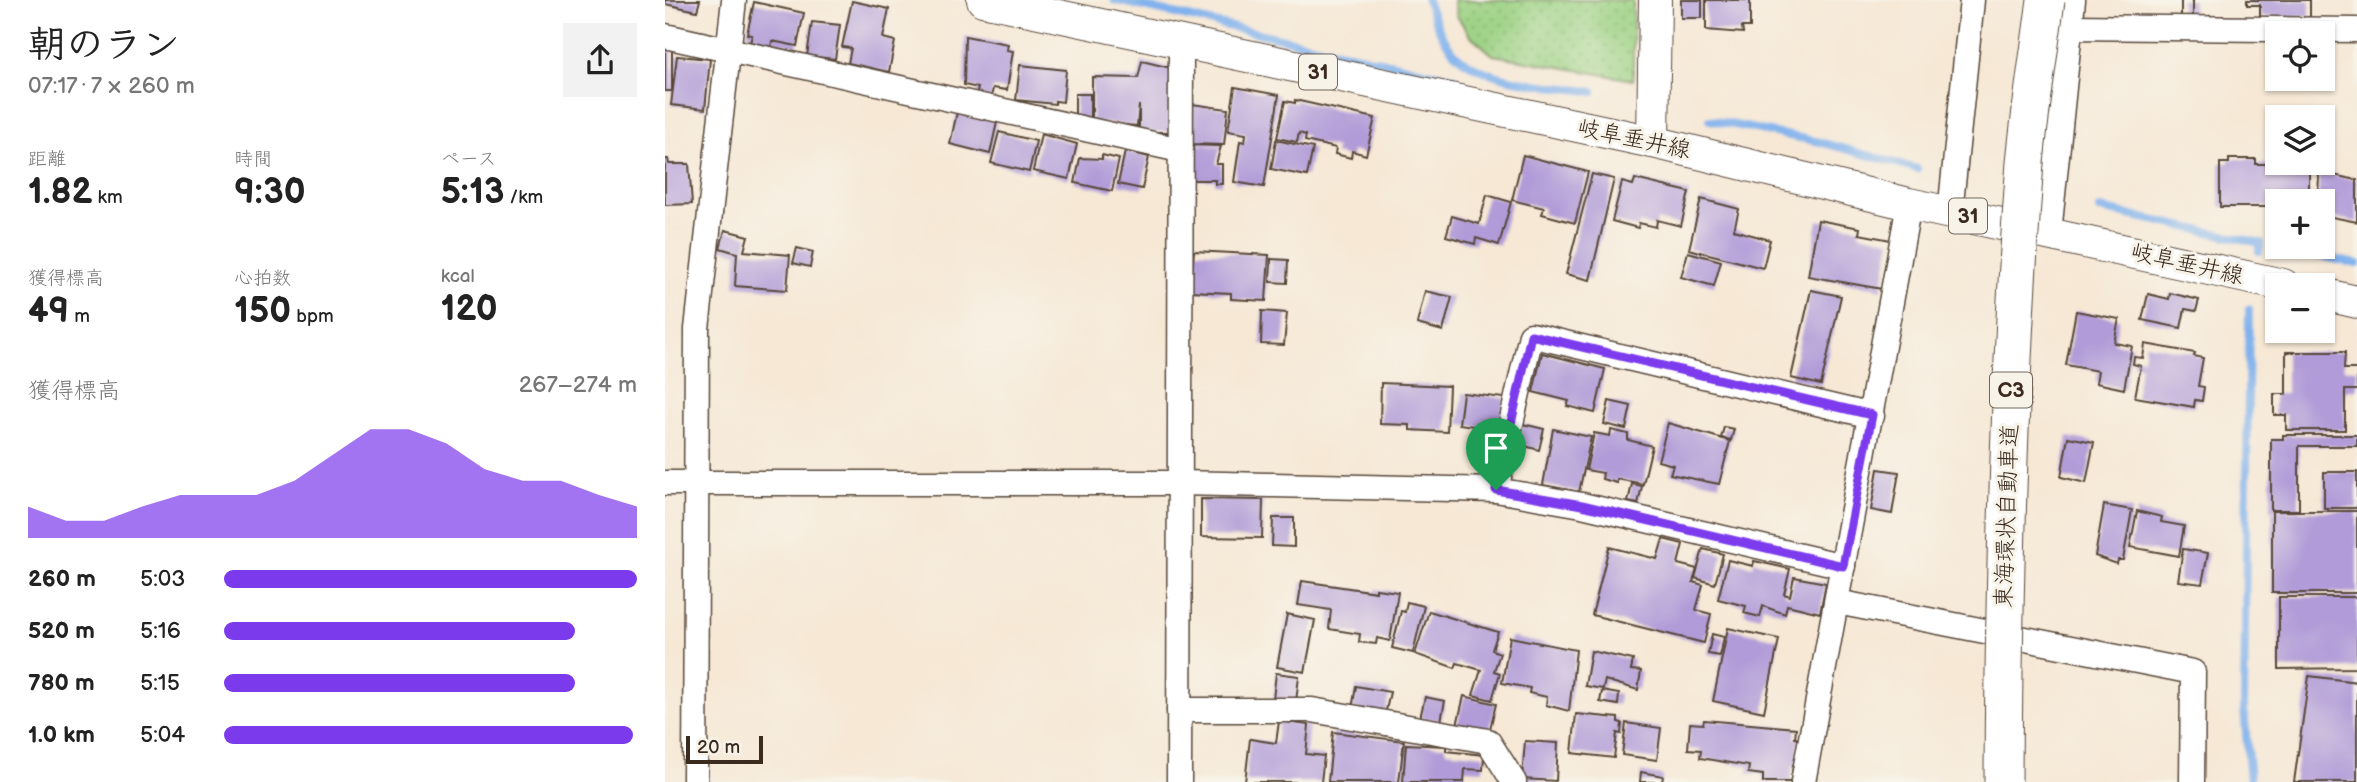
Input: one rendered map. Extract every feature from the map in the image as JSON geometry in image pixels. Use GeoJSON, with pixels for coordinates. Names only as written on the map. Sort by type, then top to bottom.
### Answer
{"type":"FeatureCollection","features":[{"type":"Feature","properties":{"kind":"highway","name":"東海環状自動車道"},"geometry":{"type":"LineString","coordinates":[[2003,782],[2004,597],[2011,382],[2026,160],[2058,13]]}},
{"type":"Feature","properties":{"kind":"main road","name":"岐阜垂井線"},"geometry":{"type":"LineString","coordinates":[[983,0],[1653,142],[1909,204],[2265,281]]}},
{"type":"Feature","properties":{"kind":"main road"},"geometry":{"type":"LineString","coordinates":[[1653,142],[1655,0]]}},
{"type":"Feature","properties":{"kind":"main road"},"geometry":{"type":"LineString","coordinates":[[2335,297],[2357,302]]}},
{"type":"Feature","properties":{"kind":"street"},"geometry":{"type":"LineString","coordinates":[[695,782],[697,329],[734,0]]}},
{"type":"Feature","properties":{"kind":"street"},"geometry":{"type":"LineString","coordinates":[[1950,213],[1972,0]]}},
{"type":"Feature","properties":{"kind":"street"},"geometry":{"type":"LineString","coordinates":[[2049,233],[2058,13],[2073,0]]}},
{"type":"Feature","properties":{"kind":"street"},"geometry":{"type":"LineString","coordinates":[[2058,13],[2357,30]]}},
{"type":"Feature","properties":{"kind":"street"},"geometry":{"type":"LineString","coordinates":[[665,36],[1180,150]]}},
{"type":"Feature","properties":{"kind":"street"},"geometry":{"type":"LineString","coordinates":[[1179,782],[1181,44]]}},
{"type":"Feature","properties":{"kind":"street"},"geometry":{"type":"LineString","coordinates":[[1803,782],[1909,204]]}},
{"type":"Feature","properties":{"kind":"street"},"geometry":{"type":"LineString","coordinates":[[1496,490],[1531,335],[1872,415]]}},
{"type":"Feature","properties":{"kind":"street"},"geometry":{"type":"LineString","coordinates":[[665,483],[1179,483],[1496,490],[1582,505],[1843,566]]}},
{"type":"Feature","properties":{"kind":"street"},"geometry":{"type":"LineString","coordinates":[[1837,602],[2193,672],[2192,782]]}},
{"type":"Feature","properties":{"kind":"street"},"geometry":{"type":"LineString","coordinates":[[1179,710],[1313,710],[1488,741],[1514,782]]}},
{"type":"Feature","properties":{"kind":"green space"},"geometry":{"type":"Polygon","coordinates":[[[1453,0],[1633,0],[1633,80],[1493,55],[1470,35],[1457,16],[1453,0]]]}},
{"type":"Feature","properties":{"kind":"building"},"geometry":{"type":"Polygon","coordinates":[[[665,0],[700,0],[697,11],[665,4],[665,0]]]}},
{"type":"Feature","properties":{"kind":"building"},"geometry":{"type":"Polygon","coordinates":[[[1681,0],[1702,0],[1702,18],[1681,18],[1681,0]]]}},
{"type":"Feature","properties":{"kind":"building"},"geometry":{"type":"Polygon","coordinates":[[[1706,0],[1750,0],[1750,27],[1742,27],[1743,33],[1706,30],[1706,0]]]}},
{"type":"Feature","properties":{"kind":"building"},"geometry":{"type":"Polygon","coordinates":[[[2181,0],[2193,0],[2193,16],[2181,16],[2181,0]]]}},
{"type":"Feature","properties":{"kind":"building"},"geometry":{"type":"Polygon","coordinates":[[[2247,0],[2310,0],[2310,17],[2260,17],[2260,5],[2247,5],[2247,0]]]}},
{"type":"Feature","properties":{"kind":"building"},"geometry":{"type":"Polygon","coordinates":[[[852,1],[889,9],[883,38],[895,41],[889,72],[848,63],[851,48],[842,47],[852,1]]]}},
{"type":"Feature","properties":{"kind":"building"},"geometry":{"type":"Polygon","coordinates":[[[754,2],[804,13],[797,46],[772,41],[771,47],[750,43],[752,35],[747,34],[754,2]]]}},
{"type":"Feature","properties":{"kind":"building"},"geometry":{"type":"Polygon","coordinates":[[[812,22],[840,25],[835,59],[807,56],[812,22]]]}},
{"type":"Feature","properties":{"kind":"building"},"geometry":{"type":"Polygon","coordinates":[[[965,36],[1008,44],[1007,50],[1013,51],[1007,90],[993,88],[991,98],[976,96],[978,88],[964,85],[965,36]]]}},
{"type":"Feature","properties":{"kind":"building"},"geometry":{"type":"Polygon","coordinates":[[[665,48],[672,48],[672,91],[665,91],[665,48]]]}},
{"type":"Feature","properties":{"kind":"building"},"geometry":{"type":"Polygon","coordinates":[[[677,56],[710,59],[705,109],[671,105],[677,56]]]}},
{"type":"Feature","properties":{"kind":"building"},"geometry":{"type":"Polygon","coordinates":[[[1142,61],[1175,69],[1173,132],[1139,132],[1139,105],[1137,126],[1092,122],[1092,77],[1138,78],[1142,61]]]}},
{"type":"Feature","properties":{"kind":"building"},"geometry":{"type":"Polygon","coordinates":[[[1020,65],[1066,70],[1063,102],[1055,101],[1055,104],[1016,100],[1020,65]]]}},
{"type":"Feature","properties":{"kind":"building"},"geometry":{"type":"Polygon","coordinates":[[[1235,87],[1279,95],[1264,187],[1234,182],[1240,141],[1245,142],[1246,134],[1228,131],[1235,87]]]}},
{"type":"Feature","properties":{"kind":"building"},"geometry":{"type":"Polygon","coordinates":[[[1075,94],[1090,94],[1090,118],[1075,118],[1075,94]]]}},
{"type":"Feature","properties":{"kind":"building"},"geometry":{"type":"Polygon","coordinates":[[[1295,100],[1375,118],[1366,155],[1352,151],[1351,158],[1335,154],[1336,148],[1305,141],[1306,135],[1299,133],[1297,142],[1277,138],[1285,101],[1295,103],[1295,100]]]}},
{"type":"Feature","properties":{"kind":"building"},"geometry":{"type":"Polygon","coordinates":[[[1192,104],[1228,109],[1224,145],[1189,144],[1192,104]]]}},
{"type":"Feature","properties":{"kind":"building"},"geometry":{"type":"Polygon","coordinates":[[[957,112],[997,122],[990,154],[950,144],[957,112]]]}},
{"type":"Feature","properties":{"kind":"building"},"geometry":{"type":"Polygon","coordinates":[[[999,132],[1036,141],[1029,172],[991,163],[999,132]]]}},
{"type":"Feature","properties":{"kind":"building"},"geometry":{"type":"Polygon","coordinates":[[[1041,134],[1077,144],[1069,179],[1033,171],[1041,134]]]}},
{"type":"Feature","properties":{"kind":"building"},"geometry":{"type":"Polygon","coordinates":[[[1276,140],[1313,148],[1307,176],[1271,169],[1276,140]]]}},
{"type":"Feature","properties":{"kind":"building"},"geometry":{"type":"Polygon","coordinates":[[[1188,145],[1221,146],[1216,164],[1222,164],[1222,184],[1215,184],[1215,180],[1188,180],[1188,145]]]}},
{"type":"Feature","properties":{"kind":"building"},"geometry":{"type":"Polygon","coordinates":[[[1125,151],[1149,157],[1142,189],[1118,184],[1125,151]]]}},
{"type":"Feature","properties":{"kind":"building"},"geometry":{"type":"Polygon","coordinates":[[[1102,155],[1119,159],[1112,191],[1075,183],[1080,158],[1102,159],[1102,155]]]}},
{"type":"Feature","properties":{"kind":"building"},"geometry":{"type":"Polygon","coordinates":[[[1523,155],[1588,172],[1575,223],[1542,214],[1544,208],[1512,200],[1523,155]]]}},
{"type":"Feature","properties":{"kind":"building"},"geometry":{"type":"Polygon","coordinates":[[[665,159],[668,159],[669,164],[689,164],[692,204],[665,205],[665,159]]]}},
{"type":"Feature","properties":{"kind":"building"},"geometry":{"type":"Polygon","coordinates":[[[2229,159],[2256,159],[2256,164],[2265,164],[2265,175],[2309,175],[2309,189],[2265,189],[2265,207],[2220,207],[2220,163],[2229,163],[2229,159]]]}},
{"type":"Feature","properties":{"kind":"building"},"geometry":{"type":"Polygon","coordinates":[[[1592,174],[1614,179],[1590,280],[1566,274],[1592,174]]]}},
{"type":"Feature","properties":{"kind":"building"},"geometry":{"type":"Polygon","coordinates":[[[2319,175],[2357,180],[2357,222],[2335,218],[2335,189],[2318,189],[2319,175]]]}},
{"type":"Feature","properties":{"kind":"building"},"geometry":{"type":"Polygon","coordinates":[[[1635,179],[1689,192],[1681,226],[1657,220],[1656,227],[1639,223],[1638,228],[1612,221],[1622,182],[1633,185],[1635,179]]]}},
{"type":"Feature","properties":{"kind":"building"},"geometry":{"type":"Polygon","coordinates":[[[1487,195],[1511,202],[1499,245],[1476,238],[1475,244],[1446,236],[1452,216],[1479,224],[1487,195]]]}},
{"type":"Feature","properties":{"kind":"building"},"geometry":{"type":"Polygon","coordinates":[[[1701,199],[1739,209],[1734,230],[1770,240],[1763,268],[1689,249],[1701,199]]]}},
{"type":"Feature","properties":{"kind":"building"},"geometry":{"type":"Polygon","coordinates":[[[1818,220],[1860,228],[1859,234],[1891,240],[1882,289],[1808,276],[1818,220]]]}},
{"type":"Feature","properties":{"kind":"building"},"geometry":{"type":"Polygon","coordinates":[[[725,230],[748,236],[744,251],[790,255],[787,290],[735,286],[737,253],[720,248],[725,230]]]}},
{"type":"Feature","properties":{"kind":"building"},"geometry":{"type":"Polygon","coordinates":[[[797,248],[813,252],[810,267],[793,263],[797,248]]]}},
{"type":"Feature","properties":{"kind":"building"},"geometry":{"type":"Polygon","coordinates":[[[1194,251],[1269,255],[1266,301],[1231,299],[1231,293],[1191,291],[1194,251]]]}},
{"type":"Feature","properties":{"kind":"building"},"geometry":{"type":"Polygon","coordinates":[[[1688,252],[1721,261],[1714,286],[1681,277],[1688,252]]]}},
{"type":"Feature","properties":{"kind":"building"},"geometry":{"type":"Polygon","coordinates":[[[1271,259],[1288,260],[1287,283],[1270,282],[1271,259]]]}},
{"type":"Feature","properties":{"kind":"building"},"geometry":{"type":"Polygon","coordinates":[[[1811,290],[1841,296],[1821,385],[1791,378],[1811,290]]]}},
{"type":"Feature","properties":{"kind":"building"},"geometry":{"type":"Polygon","coordinates":[[[1425,291],[1452,297],[1443,331],[1417,324],[1425,291]]]}},
{"type":"Feature","properties":{"kind":"building"},"geometry":{"type":"Polygon","coordinates":[[[2170,293],[2199,300],[2196,311],[2185,309],[2181,328],[2142,320],[2148,294],[2169,299],[2170,293]]]}},
{"type":"Feature","properties":{"kind":"building"},"geometry":{"type":"Polygon","coordinates":[[[1262,311],[1287,313],[1284,345],[1261,344],[1262,311]]]}},
{"type":"Feature","properties":{"kind":"building"},"geometry":{"type":"Polygon","coordinates":[[[2076,311],[2119,319],[2114,343],[2132,346],[2124,389],[2096,383],[2098,371],[2066,365],[2076,311]]]}},
{"type":"Feature","properties":{"kind":"building"},"geometry":{"type":"Polygon","coordinates":[[[2145,344],[2195,353],[2194,356],[2203,358],[2198,386],[2204,387],[2202,401],[2195,400],[2194,407],[2135,397],[2141,366],[2133,364],[2134,357],[2143,358],[2145,344]]]}},
{"type":"Feature","properties":{"kind":"building"},"geometry":{"type":"Polygon","coordinates":[[[2286,352],[2345,352],[2344,369],[2357,369],[2357,390],[2345,390],[2345,430],[2286,430],[2286,415],[2274,415],[2274,394],[2286,394],[2286,352]]]}},
{"type":"Feature","properties":{"kind":"building"},"geometry":{"type":"Polygon","coordinates":[[[1542,353],[1605,369],[1595,413],[1567,406],[1569,401],[1533,392],[1542,353]]]}},
{"type":"Feature","properties":{"kind":"building"},"geometry":{"type":"Polygon","coordinates":[[[1381,383],[1449,386],[1447,432],[1410,430],[1410,425],[1380,424],[1381,383]]]}},
{"type":"Feature","properties":{"kind":"building"},"geometry":{"type":"Polygon","coordinates":[[[1463,393],[1504,398],[1500,430],[1459,424],[1463,393]]]}},
{"type":"Feature","properties":{"kind":"building"},"geometry":{"type":"Polygon","coordinates":[[[1609,401],[1631,406],[1626,429],[1604,424],[1609,401]]]}},
{"type":"Feature","properties":{"kind":"building"},"geometry":{"type":"Polygon","coordinates":[[[1668,423],[1730,441],[1719,484],[1670,474],[1673,465],[1658,461],[1668,423]]]}},
{"type":"Feature","properties":{"kind":"building"},"geometry":{"type":"Polygon","coordinates":[[[1523,424],[1544,429],[1539,450],[1518,444],[1523,424]]]}},
{"type":"Feature","properties":{"kind":"building"},"geometry":{"type":"Polygon","coordinates":[[[1724,427],[1734,429],[1731,440],[1721,438],[1724,427]]]}},
{"type":"Feature","properties":{"kind":"building"},"geometry":{"type":"Polygon","coordinates":[[[1553,429],[1591,437],[1579,492],[1543,485],[1553,429]]]}},
{"type":"Feature","properties":{"kind":"building"},"geometry":{"type":"Polygon","coordinates":[[[1611,430],[1628,434],[1628,440],[1652,446],[1643,484],[1617,479],[1617,483],[1602,479],[1603,473],[1586,470],[1594,433],[1610,436],[1611,430]]]}},
{"type":"Feature","properties":{"kind":"building"},"geometry":{"type":"Polygon","coordinates":[[[2283,435],[2357,435],[2357,446],[2299,446],[2299,510],[2271,510],[2271,439],[2283,439],[2283,435]]]}},
{"type":"Feature","properties":{"kind":"building"},"geometry":{"type":"Polygon","coordinates":[[[2068,437],[2094,442],[2086,483],[2061,477],[2068,437]]]}},
{"type":"Feature","properties":{"kind":"building"},"geometry":{"type":"Polygon","coordinates":[[[1878,469],[1899,472],[1892,514],[1871,510],[1878,469]]]}},
{"type":"Feature","properties":{"kind":"building"},"geometry":{"type":"Polygon","coordinates":[[[2324,472],[2357,472],[2357,508],[2324,508],[2324,472]]]}},
{"type":"Feature","properties":{"kind":"building"},"geometry":{"type":"Polygon","coordinates":[[[1632,484],[1642,486],[1638,504],[1628,502],[1632,484]]]}},
{"type":"Feature","properties":{"kind":"building"},"geometry":{"type":"Polygon","coordinates":[[[1201,499],[1263,500],[1262,538],[1201,537],[1201,499]]]}},
{"type":"Feature","properties":{"kind":"building"},"geometry":{"type":"Polygon","coordinates":[[[2104,505],[2132,510],[2123,560],[2118,560],[2117,564],[2095,556],[2104,505]]]}},
{"type":"Feature","properties":{"kind":"building"},"geometry":{"type":"Polygon","coordinates":[[[2137,511],[2162,517],[2161,522],[2184,526],[2179,556],[2130,547],[2137,511]]]}},
{"type":"Feature","properties":{"kind":"building"},"geometry":{"type":"Polygon","coordinates":[[[2272,511],[2357,511],[2357,593],[2272,593],[2272,511]]]}},
{"type":"Feature","properties":{"kind":"building"},"geometry":{"type":"Polygon","coordinates":[[[1273,518],[1294,518],[1294,547],[1272,546],[1273,518]]]}},
{"type":"Feature","properties":{"kind":"building"},"geometry":{"type":"Polygon","coordinates":[[[1663,539],[1683,544],[1678,564],[1697,569],[1693,582],[1703,585],[1696,610],[1711,614],[1704,643],[1592,615],[1609,547],[1657,559],[1663,539]]]}},
{"type":"Feature","properties":{"kind":"building"},"geometry":{"type":"Polygon","coordinates":[[[1703,549],[1723,554],[1715,584],[1695,578],[1703,549]]]}},
{"type":"Feature","properties":{"kind":"building"},"geometry":{"type":"Polygon","coordinates":[[[2183,549],[2208,553],[2202,584],[2178,581],[2183,549]]]}},
{"type":"Feature","properties":{"kind":"building"},"geometry":{"type":"Polygon","coordinates":[[[1728,560],[1753,566],[1754,561],[1790,569],[1784,594],[1790,596],[1794,577],[1826,583],[1820,613],[1787,605],[1785,614],[1763,606],[1760,617],[1744,613],[1746,606],[1718,599],[1728,560]]]}},
{"type":"Feature","properties":{"kind":"building"},"geometry":{"type":"Polygon","coordinates":[[[1302,581],[1376,592],[1376,589],[1398,592],[1390,641],[1377,638],[1376,644],[1359,642],[1360,634],[1329,629],[1331,610],[1298,605],[1302,581]]]}},
{"type":"Feature","properties":{"kind":"building"},"geometry":{"type":"Polygon","coordinates":[[[2279,597],[2357,597],[2357,668],[2279,669],[2279,597]]]}},
{"type":"Feature","properties":{"kind":"building"},"geometry":{"type":"Polygon","coordinates":[[[1407,602],[1424,606],[1413,653],[1392,648],[1401,611],[1405,612],[1407,602]]]}},
{"type":"Feature","properties":{"kind":"building"},"geometry":{"type":"Polygon","coordinates":[[[1429,611],[1498,632],[1492,650],[1500,653],[1494,671],[1500,673],[1492,700],[1473,695],[1481,670],[1457,663],[1455,668],[1415,654],[1429,611]]]}},
{"type":"Feature","properties":{"kind":"building"},"geometry":{"type":"Polygon","coordinates":[[[1287,614],[1315,620],[1305,672],[1277,667],[1287,614]]]}},
{"type":"Feature","properties":{"kind":"building"},"geometry":{"type":"Polygon","coordinates":[[[1728,628],[1779,639],[1764,712],[1713,701],[1728,628]]]}},
{"type":"Feature","properties":{"kind":"building"},"geometry":{"type":"Polygon","coordinates":[[[1712,634],[1724,637],[1720,656],[1708,654],[1712,634]]]}},
{"type":"Feature","properties":{"kind":"building"},"geometry":{"type":"Polygon","coordinates":[[[1510,637],[1576,650],[1569,711],[1546,705],[1547,697],[1529,693],[1530,688],[1502,683],[1510,637]]]}},
{"type":"Feature","properties":{"kind":"building"},"geometry":{"type":"Polygon","coordinates":[[[1591,651],[1633,660],[1631,670],[1641,671],[1638,690],[1605,680],[1603,689],[1585,686],[1591,651]]]}},
{"type":"Feature","properties":{"kind":"building"},"geometry":{"type":"Polygon","coordinates":[[[1276,673],[1299,676],[1296,702],[1273,699],[1276,673]]]}},
{"type":"Feature","properties":{"kind":"building"},"geometry":{"type":"Polygon","coordinates":[[[2309,676],[2357,682],[2357,782],[2294,782],[2309,676]]]}},
{"type":"Feature","properties":{"kind":"building"},"geometry":{"type":"Polygon","coordinates":[[[1356,686],[1390,692],[1385,715],[1352,709],[1356,686]]]}},
{"type":"Feature","properties":{"kind":"building"},"geometry":{"type":"Polygon","coordinates":[[[1602,691],[1619,694],[1618,705],[1600,702],[1602,691]]]}},
{"type":"Feature","properties":{"kind":"building"},"geometry":{"type":"Polygon","coordinates":[[[1464,696],[1496,704],[1489,733],[1457,725],[1464,696]]]}},
{"type":"Feature","properties":{"kind":"building"},"geometry":{"type":"Polygon","coordinates":[[[1425,697],[1445,701],[1441,721],[1420,718],[1425,697]]]}},
{"type":"Feature","properties":{"kind":"building"},"geometry":{"type":"Polygon","coordinates":[[[1576,714],[1618,718],[1618,722],[1622,723],[1621,734],[1617,733],[1614,758],[1572,753],[1576,714]]]}},
{"type":"Feature","properties":{"kind":"building"},"geometry":{"type":"Polygon","coordinates":[[[1704,720],[1796,728],[1795,738],[1799,739],[1797,766],[1793,765],[1791,782],[1763,782],[1763,775],[1748,773],[1749,766],[1700,758],[1701,750],[1688,749],[1690,723],[1703,724],[1704,720]]]}},
{"type":"Feature","properties":{"kind":"building"},"geometry":{"type":"Polygon","coordinates":[[[1279,721],[1309,725],[1306,754],[1324,756],[1321,782],[1245,782],[1250,739],[1276,743],[1279,721]]]}},
{"type":"Feature","properties":{"kind":"building"},"geometry":{"type":"Polygon","coordinates":[[[1626,723],[1661,728],[1657,760],[1622,755],[1626,723]]]}},
{"type":"Feature","properties":{"kind":"building"},"geometry":{"type":"Polygon","coordinates":[[[1333,732],[1404,741],[1399,782],[1328,782],[1333,732]]]}},
{"type":"Feature","properties":{"kind":"building"},"geometry":{"type":"Polygon","coordinates":[[[1525,741],[1558,743],[1556,781],[1522,779],[1525,741]]]}},
{"type":"Feature","properties":{"kind":"building"},"geometry":{"type":"Polygon","coordinates":[[[1406,744],[1446,746],[1446,751],[1484,755],[1483,770],[1465,769],[1464,782],[1403,782],[1406,744]]]}},
{"type":"Feature","properties":{"kind":"building"},"geometry":{"type":"Polygon","coordinates":[[[1641,772],[1663,776],[1662,782],[1640,782],[1641,772]]]}},
{"type":"Feature","properties":{"kind":"waterway"},"geometry":{"type":"LineString","coordinates":[[1114,0],[1454,78]]}},
{"type":"Feature","properties":{"kind":"waterway"},"geometry":{"type":"LineString","coordinates":[[1427,0],[1447,44],[1471,65],[1522,82],[1593,92]]}},
{"type":"Feature","properties":{"kind":"waterway"},"geometry":{"type":"LineString","coordinates":[[1710,120],[1820,142],[1917,169]]}},
{"type":"Feature","properties":{"kind":"waterway"},"geometry":{"type":"LineString","coordinates":[[2100,209],[2261,243],[2259,251]]}},
{"type":"Feature","properties":{"kind":"waterway"},"geometry":{"type":"LineString","coordinates":[[2334,259],[2357,264]]}},
{"type":"Feature","properties":{"kind":"waterway"},"geometry":{"type":"LineString","coordinates":[[2249,309],[2244,708],[2250,782]]}},
{"type":"Feature","properties":{"kind":"route"},"geometry":{"type":"LineString","coordinates":[[1531,335],[1872,415],[1843,566],[1582,505],[1496,490],[1531,335]]}}]}
